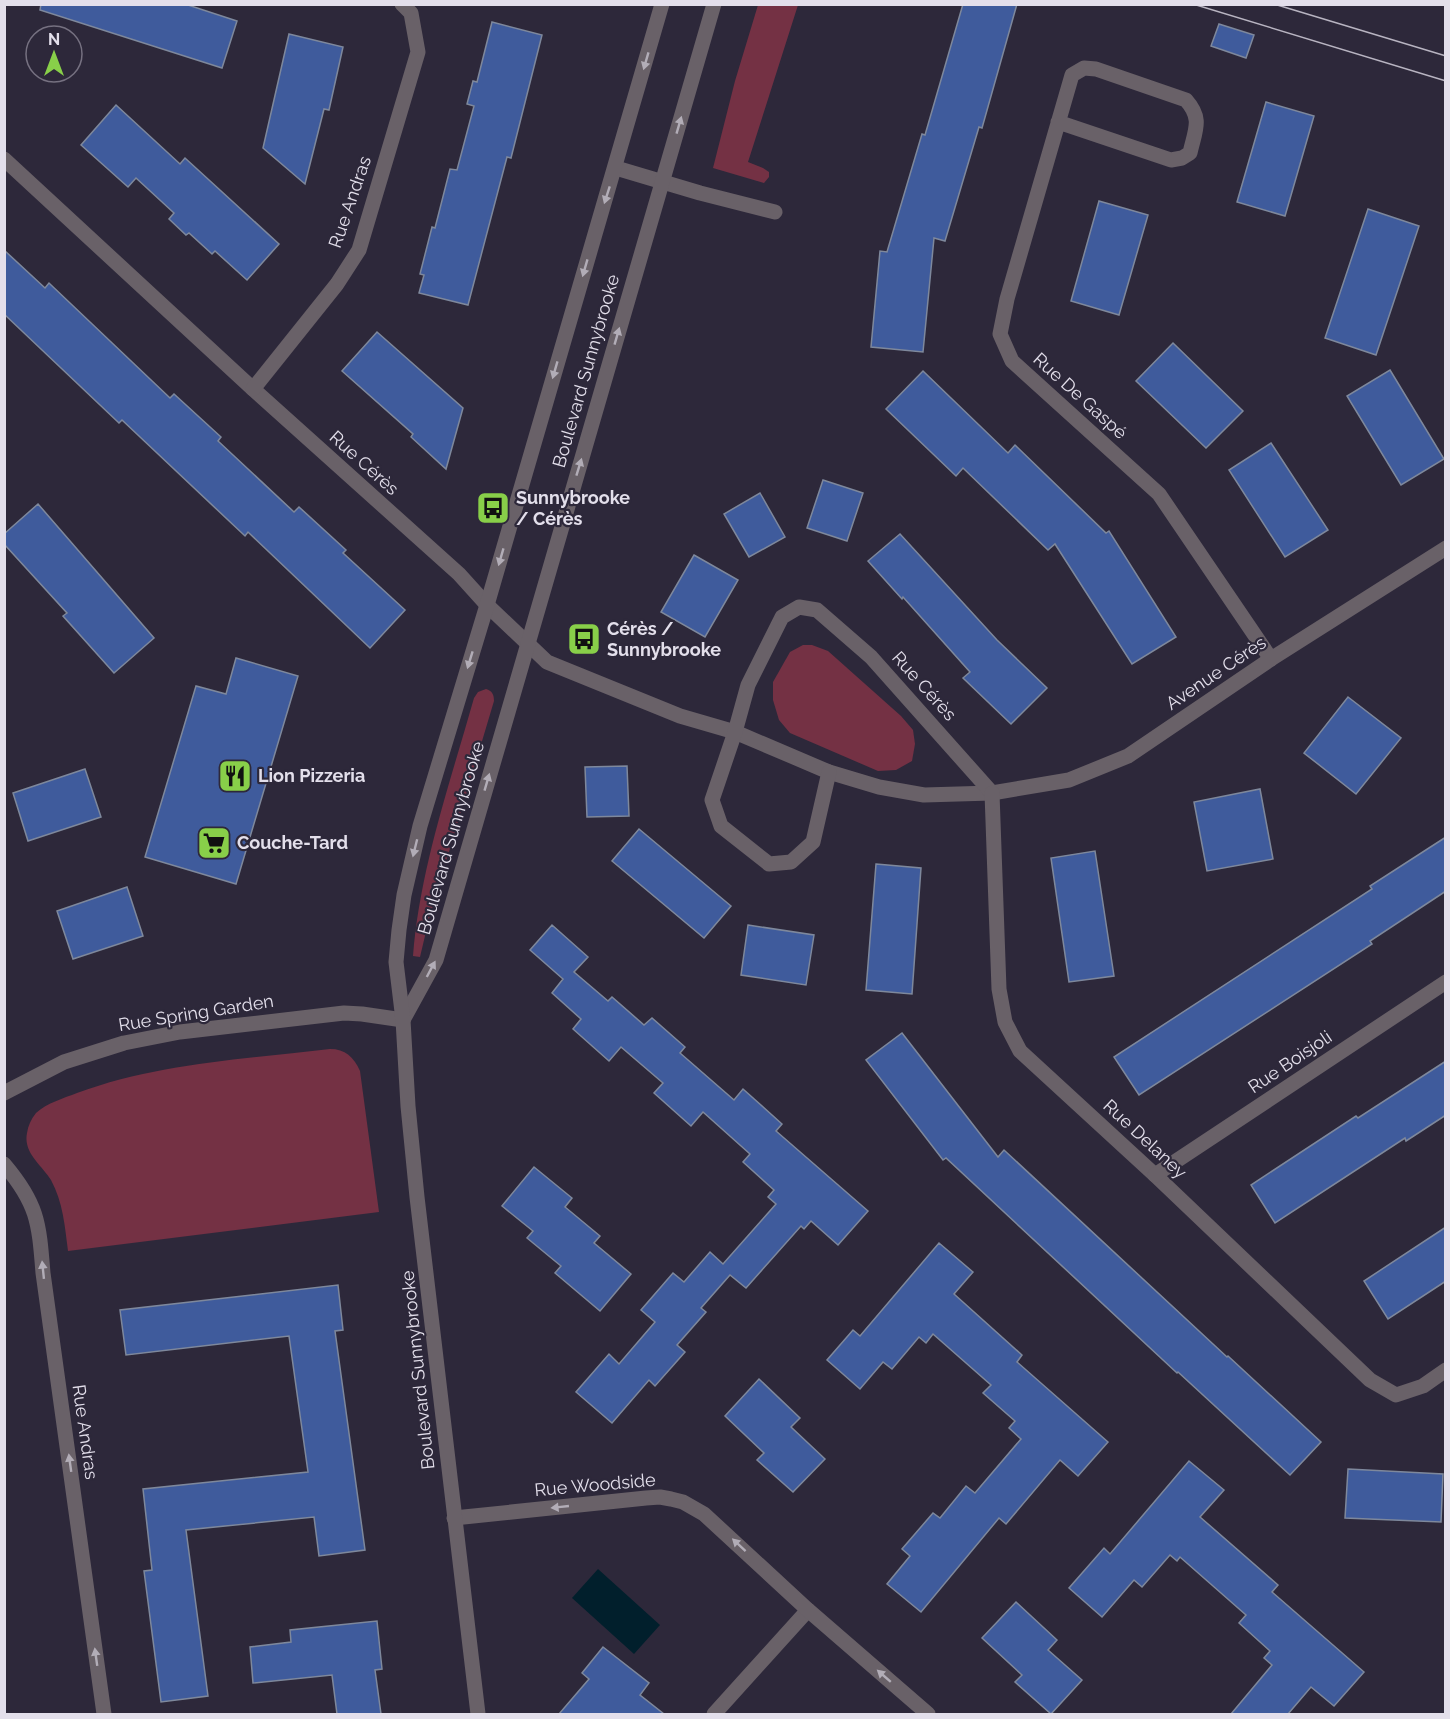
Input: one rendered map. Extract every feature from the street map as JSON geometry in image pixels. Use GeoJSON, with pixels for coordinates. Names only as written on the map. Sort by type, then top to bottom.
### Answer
{"type":"FeatureCollection","features":[{"type":"Feature","properties":{"kind":"street","name":"Rue Andras"},"geometry":{"type":"LineString","coordinates":[[253,388],[337,284],[358,250],[418,52],[411,13],[402,4]]}},
{"type":"Feature","properties":{"kind":"street","name":"Boulevard Sunnybrooke"},"geometry":{"type":"LineString","coordinates":[[478,1714],[408,1106],[403,1020],[396,962],[399,930],[406,885],[436,769],[487,605],[662,4]]}},
{"type":"Feature","properties":{"kind":"street","name":"Boulevard Sunnybrooke"},"geometry":{"type":"LineString","coordinates":[[403,1020],[436,960],[714,4]]}},
{"type":"Feature","properties":{"kind":"street","name":"Rue De Gaspé"},"geometry":{"type":"LineString","coordinates":[[1058,122],[1171,160],[1182,158],[1190,153],[1197,123],[1195,110],[1186,100],[1096,69],[1084,68],[1072,75],[1058,122],[1007,299],[1000,334],[1012,361],[1160,494],[1271,659]]}},
{"type":"Feature","properties":{"kind":"street","name":"Rue Cérès"},"geometry":{"type":"LineString","coordinates":[[4,159],[459,574],[487,605],[547,662],[680,716],[735,732],[829,772],[879,787],[924,795],[992,793]]}},
{"type":"Feature","properties":{"kind":"street"},"geometry":{"type":"LineString","coordinates":[[616,168],[776,213]]}},
{"type":"Feature","properties":{"kind":"street","name":"Avenue Cérès"},"geometry":{"type":"LineString","coordinates":[[992,793],[1069,780],[1128,756],[1271,659],[1446,548]]}},
{"type":"Feature","properties":{"kind":"street","name":"Rue Cérès"},"geometry":{"type":"LineString","coordinates":[[829,772],[813,842],[791,862],[769,864],[720,826],[712,800],[748,685],[782,617],[799,607],[817,609],[871,657],[992,793]]}},
{"type":"Feature","properties":{"kind":"street","name":"Rue Delaney"},"geometry":{"type":"LineString","coordinates":[[992,793],[999,989],[1005,1022],[1020,1051],[1155,1175],[1371,1380],[1396,1395],[1423,1386],[1446,1370]]}},
{"type":"Feature","properties":{"kind":"street","name":"Rue Boisjoli"},"geometry":{"type":"LineString","coordinates":[[1155,1175],[1446,982]]}},
{"type":"Feature","properties":{"kind":"street","name":"Rue Spring Garden"},"geometry":{"type":"LineString","coordinates":[[4,1093],[64,1062],[151,1037],[344,1013],[403,1020]]}},
{"type":"Feature","properties":{"kind":"street","name":"Rue Andras"},"geometry":{"type":"LineString","coordinates":[[4,1164],[17,1179],[33,1205],[40,1238],[104,1714]]}},
{"type":"Feature","properties":{"kind":"street","name":"Rue Woodside"},"geometry":{"type":"LineString","coordinates":[[454,1518],[660,1497],[683,1502],[704,1514],[808,1610],[928,1714]]}},
{"type":"Feature","properties":{"kind":"street"},"geometry":{"type":"LineString","coordinates":[[714,1714],[808,1610]]}},
{"type":"Feature","properties":{"kind":"shaded area"},"geometry":{"type":"Polygon","coordinates":[[[758,5],[798,5],[748,162],[769,172],[769,177],[764,183],[713,168],[735,81],[758,5]]]}},
{"type":"Feature","properties":{"kind":"shaded area"},"geometry":{"type":"Polygon","coordinates":[[[803,645],[812,645],[828,651],[901,716],[913,730],[915,744],[912,761],[896,770],[878,771],[790,733],[779,720],[773,700],[773,682],[790,652],[803,645]]]}},
{"type":"Feature","properties":{"kind":"shaded area"},"geometry":{"type":"Polygon","coordinates":[[[486,689],[494,696],[494,701],[429,919],[420,957],[413,956],[422,891],[437,826],[474,698],[478,692],[486,689]]]}},
{"type":"Feature","properties":{"kind":"shaded area"},"geometry":{"type":"Polygon","coordinates":[[[330,1049],[340,1050],[348,1055],[360,1071],[379,1212],[68,1251],[58,1197],[51,1180],[28,1147],[27,1130],[40,1109],[77,1093],[139,1075],[202,1063],[330,1049]]]}},
{"type":"Feature","properties":{"kind":"water"},"geometry":{"type":"Polygon","coordinates":[[[598,1569],[660,1625],[634,1654],[572,1598],[598,1569]]]}},
{"type":"Feature","properties":{"kind":"building"},"geometry":{"type":"Polygon","coordinates":[[[41,4],[185,4],[237,21],[222,68],[40,10],[41,4]]]}},
{"type":"Feature","properties":{"kind":"building"},"geometry":{"type":"Polygon","coordinates":[[[963,4],[1017,4],[982,128],[979,127],[945,241],[934,238],[923,352],[871,347],[880,251],[887,252],[922,134],[925,135],[963,4]]]}},
{"type":"Feature","properties":{"kind":"building"},"geometry":{"type":"Polygon","coordinates":[[[492,22],[542,35],[511,158],[507,157],[468,305],[419,293],[424,275],[420,274],[450,169],[457,170],[474,106],[467,104],[473,81],[477,82],[492,22]]]}},
{"type":"Feature","properties":{"kind":"building"},"geometry":{"type":"Polygon","coordinates":[[[1219,24],[1254,35],[1246,58],[1211,46],[1219,24]]]}},
{"type":"Feature","properties":{"kind":"building"},"geometry":{"type":"Polygon","coordinates":[[[289,34],[343,47],[329,110],[324,109],[305,184],[263,148],[289,34]]]}},
{"type":"Feature","properties":{"kind":"building"},"geometry":{"type":"Polygon","coordinates":[[[1266,102],[1314,116],[1285,216],[1237,202],[1266,102]]]}},
{"type":"Feature","properties":{"kind":"building"},"geometry":{"type":"Polygon","coordinates":[[[116,105],[180,164],[185,158],[279,244],[247,280],[215,251],[212,254],[189,233],[186,235],[169,219],[174,213],[136,178],[128,187],[81,145],[116,105]]]}},
{"type":"Feature","properties":{"kind":"building"},"geometry":{"type":"Polygon","coordinates":[[[1099,201],[1148,215],[1119,315],[1071,301],[1099,201]]]}},
{"type":"Feature","properties":{"kind":"building"},"geometry":{"type":"Polygon","coordinates":[[[1368,209],[1419,226],[1376,355],[1325,338],[1368,209]]]}},
{"type":"Feature","properties":{"kind":"building"},"geometry":{"type":"Polygon","coordinates":[[[4,250],[45,288],[49,283],[170,398],[174,394],[221,437],[218,441],[294,512],[299,507],[346,550],[343,553],[405,610],[370,648],[248,532],[245,536],[122,420],[119,423],[4,314],[4,250]]]}},
{"type":"Feature","properties":{"kind":"building"},"geometry":{"type":"Polygon","coordinates":[[[377,332],[463,408],[446,469],[411,437],[413,434],[342,371],[377,332]]]}},
{"type":"Feature","properties":{"kind":"building"},"geometry":{"type":"Polygon","coordinates":[[[1173,343],[1243,411],[1206,448],[1136,381],[1173,343]]]}},
{"type":"Feature","properties":{"kind":"building"},"geometry":{"type":"Polygon","coordinates":[[[1390,370],[1444,459],[1401,485],[1347,396],[1390,370]]]}},
{"type":"Feature","properties":{"kind":"building"},"geometry":{"type":"Polygon","coordinates":[[[923,371],[1008,453],[1015,445],[1106,533],[1109,531],[1176,637],[1132,664],[1055,544],[1048,550],[963,468],[956,476],[886,409],[923,371]]]}},
{"type":"Feature","properties":{"kind":"building"},"geometry":{"type":"Polygon","coordinates":[[[1271,443],[1328,530],[1285,557],[1229,470],[1271,443]]]}},
{"type":"Feature","properties":{"kind":"building"},"geometry":{"type":"Polygon","coordinates":[[[823,480],[863,493],[847,541],[807,528],[823,480]]]}},
{"type":"Feature","properties":{"kind":"building"},"geometry":{"type":"Polygon","coordinates":[[[760,493],[785,537],[749,557],[724,514],[760,493]]]}},
{"type":"Feature","properties":{"kind":"building"},"geometry":{"type":"Polygon","coordinates":[[[38,504],[154,638],[114,673],[63,616],[67,613],[4,544],[4,534],[38,504]]]}},
{"type":"Feature","properties":{"kind":"building"},"geometry":{"type":"Polygon","coordinates":[[[900,534],[997,640],[1047,688],[1011,724],[963,678],[970,672],[868,561],[900,534]]]}},
{"type":"Feature","properties":{"kind":"building"},"geometry":{"type":"Polygon","coordinates":[[[694,555],[738,580],[705,637],[661,612],[694,555]]]}},
{"type":"Feature","properties":{"kind":"building"},"geometry":{"type":"Polygon","coordinates":[[[236,658],[298,676],[236,884],[145,857],[196,686],[226,694],[236,658]]]}},
{"type":"Feature","properties":{"kind":"building"},"geometry":{"type":"Polygon","coordinates":[[[1348,697],[1401,738],[1356,794],[1304,753],[1348,697]]]}},
{"type":"Feature","properties":{"kind":"building"},"geometry":{"type":"Polygon","coordinates":[[[627,766],[629,816],[587,817],[585,767],[627,766]]]}},
{"type":"Feature","properties":{"kind":"building"},"geometry":{"type":"Polygon","coordinates":[[[85,769],[101,817],[28,841],[13,793],[85,769]]]}},
{"type":"Feature","properties":{"kind":"building"},"geometry":{"type":"Polygon","coordinates":[[[1260,789],[1273,859],[1207,871],[1194,802],[1260,789]]]}},
{"type":"Feature","properties":{"kind":"building"},"geometry":{"type":"Polygon","coordinates":[[[639,829],[731,906],[704,938],[612,861],[639,829]]]}},
{"type":"Feature","properties":{"kind":"building"},"geometry":{"type":"Polygon","coordinates":[[[1446,837],[1446,891],[1370,941],[1372,944],[1139,1095],[1114,1057],[1372,889],[1370,886],[1446,837]]]}},
{"type":"Feature","properties":{"kind":"building"},"geometry":{"type":"Polygon","coordinates":[[[1095,851],[1114,976],[1069,982],[1051,858],[1095,851]]]}},
{"type":"Feature","properties":{"kind":"building"},"geometry":{"type":"Polygon","coordinates":[[[876,864],[921,868],[912,994],[866,990],[876,864]]]}},
{"type":"Feature","properties":{"kind":"building"},"geometry":{"type":"Polygon","coordinates":[[[127,887],[143,936],[73,959],[57,911],[127,887]]]}},
{"type":"Feature","properties":{"kind":"building"},"geometry":{"type":"Polygon","coordinates":[[[552,925],[588,957],[574,972],[608,1001],[612,997],[644,1025],[652,1018],[685,1047],[680,1053],[734,1100],[743,1089],[782,1124],[776,1131],[868,1211],[838,1245],[811,1221],[804,1229],[801,1226],[746,1288],[730,1275],[701,1308],[706,1312],[677,1345],[685,1352],[655,1386],[649,1380],[612,1423],[576,1392],[609,1354],[619,1364],[655,1322],[641,1310],[673,1273],[684,1282],[710,1252],[723,1264],[776,1204],[768,1197],[774,1190],[743,1162],[750,1154],[703,1112],[691,1126],[654,1093],[663,1083],[621,1047],[609,1061],[573,1029],[581,1019],[552,993],[563,979],[530,950],[552,925]]]}},
{"type":"Feature","properties":{"kind":"building"},"geometry":{"type":"Polygon","coordinates":[[[748,925],[814,935],[806,985],[741,975],[748,925]]]}},
{"type":"Feature","properties":{"kind":"building"},"geometry":{"type":"Polygon","coordinates":[[[902,1033],[998,1157],[1004,1150],[1321,1442],[1290,1475],[946,1158],[943,1160],[866,1060],[902,1033]]]}},
{"type":"Feature","properties":{"kind":"building"},"geometry":{"type":"Polygon","coordinates":[[[1446,1061],[1446,1115],[1406,1141],[1405,1138],[1275,1223],[1251,1185],[1356,1116],[1358,1118],[1446,1061]]]}},
{"type":"Feature","properties":{"kind":"building"},"geometry":{"type":"Polygon","coordinates":[[[534,1167],[572,1198],[565,1207],[600,1236],[594,1243],[631,1274],[600,1311],[555,1273],[561,1266],[527,1238],[533,1231],[502,1206],[534,1167]]]}},
{"type":"Feature","properties":{"kind":"building"},"geometry":{"type":"Polygon","coordinates":[[[1446,1227],[1446,1281],[1388,1319],[1364,1281],[1446,1227]]]}},
{"type":"Feature","properties":{"kind":"building"},"geometry":{"type":"Polygon","coordinates":[[[939,1243],[973,1272],[954,1294],[1022,1355],[1017,1362],[1108,1442],[1078,1476],[1060,1460],[1006,1524],[999,1518],[921,1612],[887,1584],[910,1556],[902,1549],[933,1513],[940,1518],[966,1486],[975,1493],[1021,1439],[1009,1428],[1015,1421],[983,1393],[991,1385],[933,1334],[926,1343],[919,1337],[892,1369],[883,1362],[860,1389],[827,1360],[853,1330],[860,1336],[939,1243]]]}},
{"type":"Feature","properties":{"kind":"building"},"geometry":{"type":"Polygon","coordinates":[[[338,1285],[343,1330],[335,1331],[365,1550],[319,1556],[314,1517],[186,1530],[208,1696],[161,1702],[144,1571],[152,1570],[143,1489],[308,1472],[289,1336],[126,1355],[120,1310],[338,1285]]]}},
{"type":"Feature","properties":{"kind":"building"},"geometry":{"type":"Polygon","coordinates":[[[759,1379],[800,1418],[791,1427],[825,1459],[793,1492],[757,1460],[764,1453],[725,1416],[759,1379]]]}},
{"type":"Feature","properties":{"kind":"building"},"geometry":{"type":"Polygon","coordinates":[[[1189,1461],[1224,1490],[1200,1517],[1278,1585],[1272,1592],[1364,1672],[1334,1706],[1311,1687],[1288,1714],[1231,1714],[1272,1665],[1264,1658],[1270,1651],[1239,1623],[1246,1615],[1180,1557],[1177,1561],[1170,1555],[1142,1587],[1134,1580],[1102,1617],[1069,1588],[1104,1548],[1110,1554],[1189,1461]]]}},
{"type":"Feature","properties":{"kind":"building"},"geometry":{"type":"Polygon","coordinates":[[[1348,1469],[1443,1474],[1441,1522],[1345,1518],[1348,1469]]]}},
{"type":"Feature","properties":{"kind":"building"},"geometry":{"type":"Polygon","coordinates":[[[1016,1602],[1057,1640],[1048,1650],[1082,1680],[1051,1714],[1015,1682],[1022,1675],[982,1638],[1016,1602]]]}},
{"type":"Feature","properties":{"kind":"building"},"geometry":{"type":"Polygon","coordinates":[[[377,1621],[382,1669],[375,1670],[381,1714],[337,1714],[332,1675],[253,1683],[250,1647],[291,1642],[290,1630],[377,1621]]]}},
{"type":"Feature","properties":{"kind":"building"},"geometry":{"type":"Polygon","coordinates":[[[603,1647],[649,1683],[640,1695],[664,1714],[559,1714],[589,1679],[582,1673],[603,1647]]]}},
{"type":"Feature","properties":{"kind":"tram line"},"geometry":{"type":"LineString","coordinates":[[1193,4],[1446,81]]}},
{"type":"Feature","properties":{"kind":"tram line"},"geometry":{"type":"LineString","coordinates":[[1274,4],[1446,56]]}},
{"type":"Feature","properties":{"kind":"place","name":"Sunnybrooke / Cérès"},"geometry":{"type":"Point","coordinates":[493,508]}},
{"type":"Feature","properties":{"kind":"place","name":"Cérès / Sunnybrooke"},"geometry":{"type":"Point","coordinates":[584,639]}},
{"type":"Feature","properties":{"kind":"place","name":"Lion Pizzeria"},"geometry":{"type":"Point","coordinates":[235,776]}},
{"type":"Feature","properties":{"kind":"place","name":"Couche-Tard"},"geometry":{"type":"Point","coordinates":[214,843]}}]}
